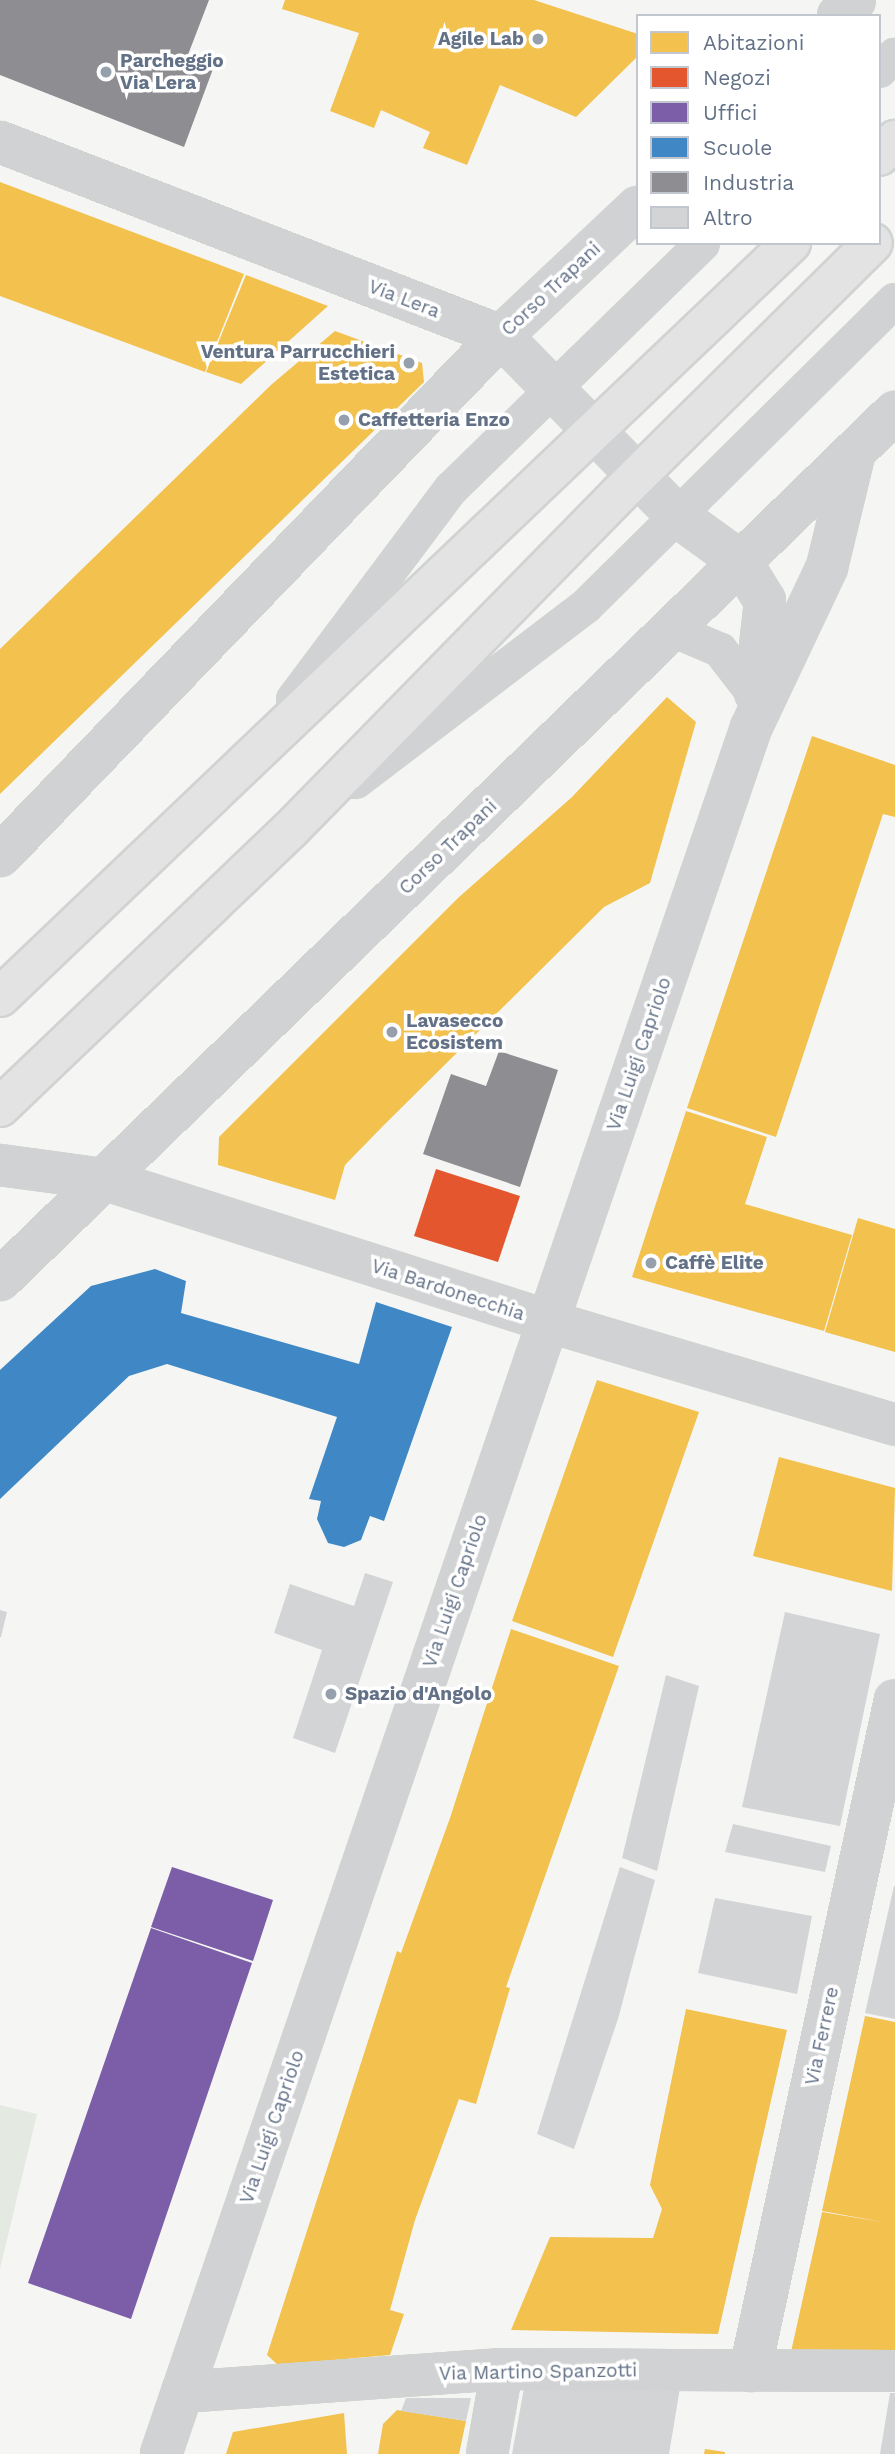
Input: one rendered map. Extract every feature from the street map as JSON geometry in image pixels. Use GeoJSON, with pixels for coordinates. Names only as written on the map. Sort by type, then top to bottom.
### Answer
{"type":"FeatureCollection","features":[{"type":"Feature","properties":{"kind":"main road"},"geometry":{"type":"LineString","coordinates":[[881,154],[895,141]]}},
{"type":"Feature","properties":{"kind":"main road"},"geometry":{"type":"LineString","coordinates":[[881,235],[895,221]]}},
{"type":"Feature","properties":{"kind":"main road"},"geometry":{"type":"LineString","coordinates":[[0,997],[256,750],[596,433],[788,245]]}},
{"type":"Feature","properties":{"kind":"main road"},"geometry":{"type":"LineString","coordinates":[[0,1107],[290,830],[636,477],[871,245]]}},
{"type":"Feature","properties":{"kind":"street"},"geometry":{"type":"LineString","coordinates":[[840,14],[855,0]]}},
{"type":"Feature","properties":{"kind":"street","name":"Via Lera"},"geometry":{"type":"LineString","coordinates":[[0,142],[501,336],[676,515],[741,562]]}},
{"type":"Feature","properties":{"kind":"street","name":"Corso Trapani"},"geometry":{"type":"LineString","coordinates":[[0,856],[501,336],[636,209]]}},
{"type":"Feature","properties":{"kind":"street","name":"Corso Trapani"},"geometry":{"type":"LineString","coordinates":[[0,1280],[895,412]]}},
{"type":"Feature","properties":{"kind":"street","name":"Via Luigi Capriolo"},"geometry":{"type":"LineString","coordinates":[[161,2454],[753,711],[827,567],[855,451]]}},
{"type":"Feature","properties":{"kind":"street","name":"Via Luigi Capriolo"},"geometry":{"type":"LineString","coordinates":[[741,562],[765,601],[753,711]]}},
{"type":"Feature","properties":{"kind":"street","name":"Via Bardonecchia"},"geometry":{"type":"LineString","coordinates":[[0,1165],[103,1179],[547,1321],[895,1425]]}},
{"type":"Feature","properties":{"kind":"street","name":"Via Ferrere"},"geometry":{"type":"LineString","coordinates":[[750,2371],[895,1700]]}},
{"type":"Feature","properties":{"kind":"street"},"geometry":{"type":"LineString","coordinates":[[487,2454],[502,2369]]}},
{"type":"Feature","properties":{"kind":"street","name":"Via Martino Spanzotti"},"geometry":{"type":"LineString","coordinates":[[182,2392],[502,2369],[895,2371]]}},
{"type":"Feature","properties":{"kind":"lane"},"geometry":{"type":"LineString","coordinates":[[881,69],[895,55]]}},
{"type":"Feature","properties":{"kind":"lane"},"geometry":{"type":"LineString","coordinates":[[256,750],[451,489],[701,245]]}},
{"type":"Feature","properties":{"kind":"lane"},"geometry":{"type":"LineString","coordinates":[[290,830],[586,606],[895,300]]}},
{"type":"Feature","properties":{"kind":"lane"},"geometry":{"type":"LineString","coordinates":[[673,630],[720,650],[753,711]]}},
{"type":"Feature","properties":{"kind":"shaded area"},"geometry":{"type":"Polygon","coordinates":[[[0,2105],[37,2114],[0,2269],[0,2105]]]}},
{"type":"Feature","properties":{"kind":"building: Abitazioni"},"geometry":{"type":"Polygon","coordinates":[[[285,0],[534,0],[636,33],[636,58],[576,117],[500,85],[467,165],[423,148],[430,132],[381,110],[374,128],[330,111],[359,33],[282,9],[285,0]]]}},
{"type":"Feature","properties":{"kind":"building: Abitazioni"},"geometry":{"type":"Polygon","coordinates":[[[0,182],[244,274],[205,372],[0,296],[0,182]]]}},
{"type":"Feature","properties":{"kind":"building: Abitazioni"},"geometry":{"type":"Polygon","coordinates":[[[246,275],[328,306],[241,384],[206,372],[246,275]]]}},
{"type":"Feature","properties":{"kind":"building: Abitazioni"},"geometry":{"type":"Polygon","coordinates":[[[335,331],[422,363],[424,382],[0,794],[0,649],[272,384],[335,331]]]}},
{"type":"Feature","properties":{"kind":"building: Abitazioni"},"geometry":{"type":"Polygon","coordinates":[[[667,697],[696,722],[650,883],[604,907],[383,1126],[345,1165],[335,1200],[218,1165],[219,1137],[458,898],[572,797],[667,697]]]}},
{"type":"Feature","properties":{"kind":"building: Abitazioni"},"geometry":{"type":"Polygon","coordinates":[[[812,736],[895,765],[895,817],[883,814],[776,1137],[687,1108],[812,736]]]}},
{"type":"Feature","properties":{"kind":"building: Abitazioni"},"geometry":{"type":"Polygon","coordinates":[[[686,1111],[767,1137],[745,1204],[852,1235],[824,1331],[632,1277],[686,1111]]]}},
{"type":"Feature","properties":{"kind":"building: Abitazioni"},"geometry":{"type":"Polygon","coordinates":[[[858,1218],[895,1229],[895,1352],[825,1332],[858,1218]]]}},
{"type":"Feature","properties":{"kind":"building: Abitazioni"},"geometry":{"type":"Polygon","coordinates":[[[597,1380],[699,1412],[613,1657],[512,1621],[597,1380]]]}},
{"type":"Feature","properties":{"kind":"building: Abitazioni"},"geometry":{"type":"Polygon","coordinates":[[[779,1457],[895,1488],[892,1591],[753,1556],[779,1457]]]}},
{"type":"Feature","properties":{"kind":"building: Abitazioni"},"geometry":{"type":"Polygon","coordinates":[[[511,1629],[619,1666],[506,1987],[510,1988],[476,2104],[459,2099],[415,2220],[390,2310],[404,2314],[390,2355],[278,2365],[267,2355],[397,1951],[401,1953],[450,1818],[511,1629]]]}},
{"type":"Feature","properties":{"kind":"building: Abitazioni"},"geometry":{"type":"Polygon","coordinates":[[[686,2009],[787,2030],[718,2334],[511,2330],[550,2237],[653,2238],[662,2209],[650,2185],[686,2009]]]}},
{"type":"Feature","properties":{"kind":"building: Abitazioni"},"geometry":{"type":"Polygon","coordinates":[[[865,2016],[895,2022],[895,2353],[791,2352],[822,2212],[888,2223],[822,2211],[865,2016]]]}},
{"type":"Feature","properties":{"kind":"building: Abitazioni"},"geometry":{"type":"Polygon","coordinates":[[[397,2410],[466,2421],[459,2454],[378,2454],[383,2424],[397,2410]]]}},
{"type":"Feature","properties":{"kind":"building: Abitazioni"},"geometry":{"type":"Polygon","coordinates":[[[344,2413],[347,2454],[226,2454],[233,2432],[344,2413]]]}},
{"type":"Feature","properties":{"kind":"building: Abitazioni"},"geometry":{"type":"Polygon","coordinates":[[[705,2449],[725,2452],[725,2454],[704,2454],[705,2449]]]}},
{"type":"Feature","properties":{"kind":"building: Negozi"},"geometry":{"type":"Polygon","coordinates":[[[436,1169],[520,1196],[498,1262],[414,1236],[436,1169]]]}},
{"type":"Feature","properties":{"kind":"building: Uffici"},"geometry":{"type":"Polygon","coordinates":[[[172,1867],[273,1900],[253,1961],[151,1927],[172,1867]]]}},
{"type":"Feature","properties":{"kind":"building: Uffici"},"geometry":{"type":"Polygon","coordinates":[[[151,1928],[252,1963],[131,2319],[28,2283],[151,1928]]]}},
{"type":"Feature","properties":{"kind":"building: Scuole"},"geometry":{"type":"Polygon","coordinates":[[[155,1269],[186,1281],[181,1313],[359,1364],[376,1302],[452,1327],[384,1521],[370,1516],[361,1540],[344,1547],[328,1543],[317,1519],[321,1501],[309,1499],[337,1417],[167,1364],[129,1376],[0,1499],[0,1370],[91,1286],[155,1269]]]}},
{"type":"Feature","properties":{"kind":"building: Industria","name":"Parcheggio Via Lera"},"geometry":{"type":"Polygon","coordinates":[[[0,0],[209,0],[186,60],[213,69],[184,147],[0,75],[0,0]]]}},
{"type":"Feature","properties":{"kind":"building: Industria"},"geometry":{"type":"Polygon","coordinates":[[[499,1051],[558,1070],[520,1187],[423,1154],[451,1074],[486,1086],[499,1051]]]}},
{"type":"Feature","properties":{"kind":"building: Altro","name":"Spazio d'Angolo"},"geometry":{"type":"Polygon","coordinates":[[[365,1573],[393,1582],[335,1753],[293,1738],[322,1650],[274,1633],[290,1584],[354,1606],[365,1573]]]}},
{"type":"Feature","properties":{"kind":"building: Altro"},"geometry":{"type":"Polygon","coordinates":[[[0,1610],[7,1612],[1,1637],[0,1637],[0,1610]]]}},
{"type":"Feature","properties":{"kind":"building: Altro"},"geometry":{"type":"Polygon","coordinates":[[[785,1612],[880,1634],[840,1826],[742,1807],[785,1612]]]}},
{"type":"Feature","properties":{"kind":"building: Altro"},"geometry":{"type":"Polygon","coordinates":[[[666,1675],[699,1686],[657,1871],[622,1858],[666,1675]]]}},
{"type":"Feature","properties":{"kind":"building: Altro"},"geometry":{"type":"Polygon","coordinates":[[[733,1824],[831,1846],[825,1872],[725,1852],[733,1824]]]}},
{"type":"Feature","properties":{"kind":"building: Altro"},"geometry":{"type":"Polygon","coordinates":[[[620,1867],[655,1880],[618,2019],[574,2149],[537,2134],[620,1867]]]}},
{"type":"Feature","properties":{"kind":"building: Altro"},"geometry":{"type":"Polygon","coordinates":[[[895,1886],[895,2019],[865,2013],[895,1886]]]}},
{"type":"Feature","properties":{"kind":"building: Altro"},"geometry":{"type":"Polygon","coordinates":[[[715,1898],[812,1916],[797,1994],[698,1973],[715,1898]]]}},
{"type":"Feature","properties":{"kind":"building: Altro"},"geometry":{"type":"Polygon","coordinates":[[[524,2388],[680,2388],[669,2454],[512,2454],[524,2388]]]}},
{"type":"Feature","properties":{"kind":"building: Altro"},"geometry":{"type":"Polygon","coordinates":[[[890,2393],[895,2393],[895,2454],[880,2454],[890,2393]]]}},
{"type":"Feature","properties":{"kind":"building: Altro"},"geometry":{"type":"Polygon","coordinates":[[[406,2398],[471,2398],[466,2421],[401,2411],[406,2398]]]}},
{"type":"Feature","properties":{"kind":"place","name":"Agile Lab"},"geometry":{"type":"Point","coordinates":[538,39]}},
{"type":"Feature","properties":{"kind":"place","name":"Parcheggio Via Lera"},"geometry":{"type":"Point","coordinates":[106,72]}},
{"type":"Feature","properties":{"kind":"place","name":"Ventura Parrucchieri Estetica"},"geometry":{"type":"Point","coordinates":[409,363]}},
{"type":"Feature","properties":{"kind":"place","name":"Caffetteria Enzo"},"geometry":{"type":"Point","coordinates":[344,420]}},
{"type":"Feature","properties":{"kind":"place","name":"Lavasecco Ecosistem"},"geometry":{"type":"Point","coordinates":[392,1032]}},
{"type":"Feature","properties":{"kind":"place","name":"Caffè Elite"},"geometry":{"type":"Point","coordinates":[651,1263]}},
{"type":"Feature","properties":{"kind":"place","name":"Spazio d'Angolo"},"geometry":{"type":"Point","coordinates":[331,1694]}}]}
